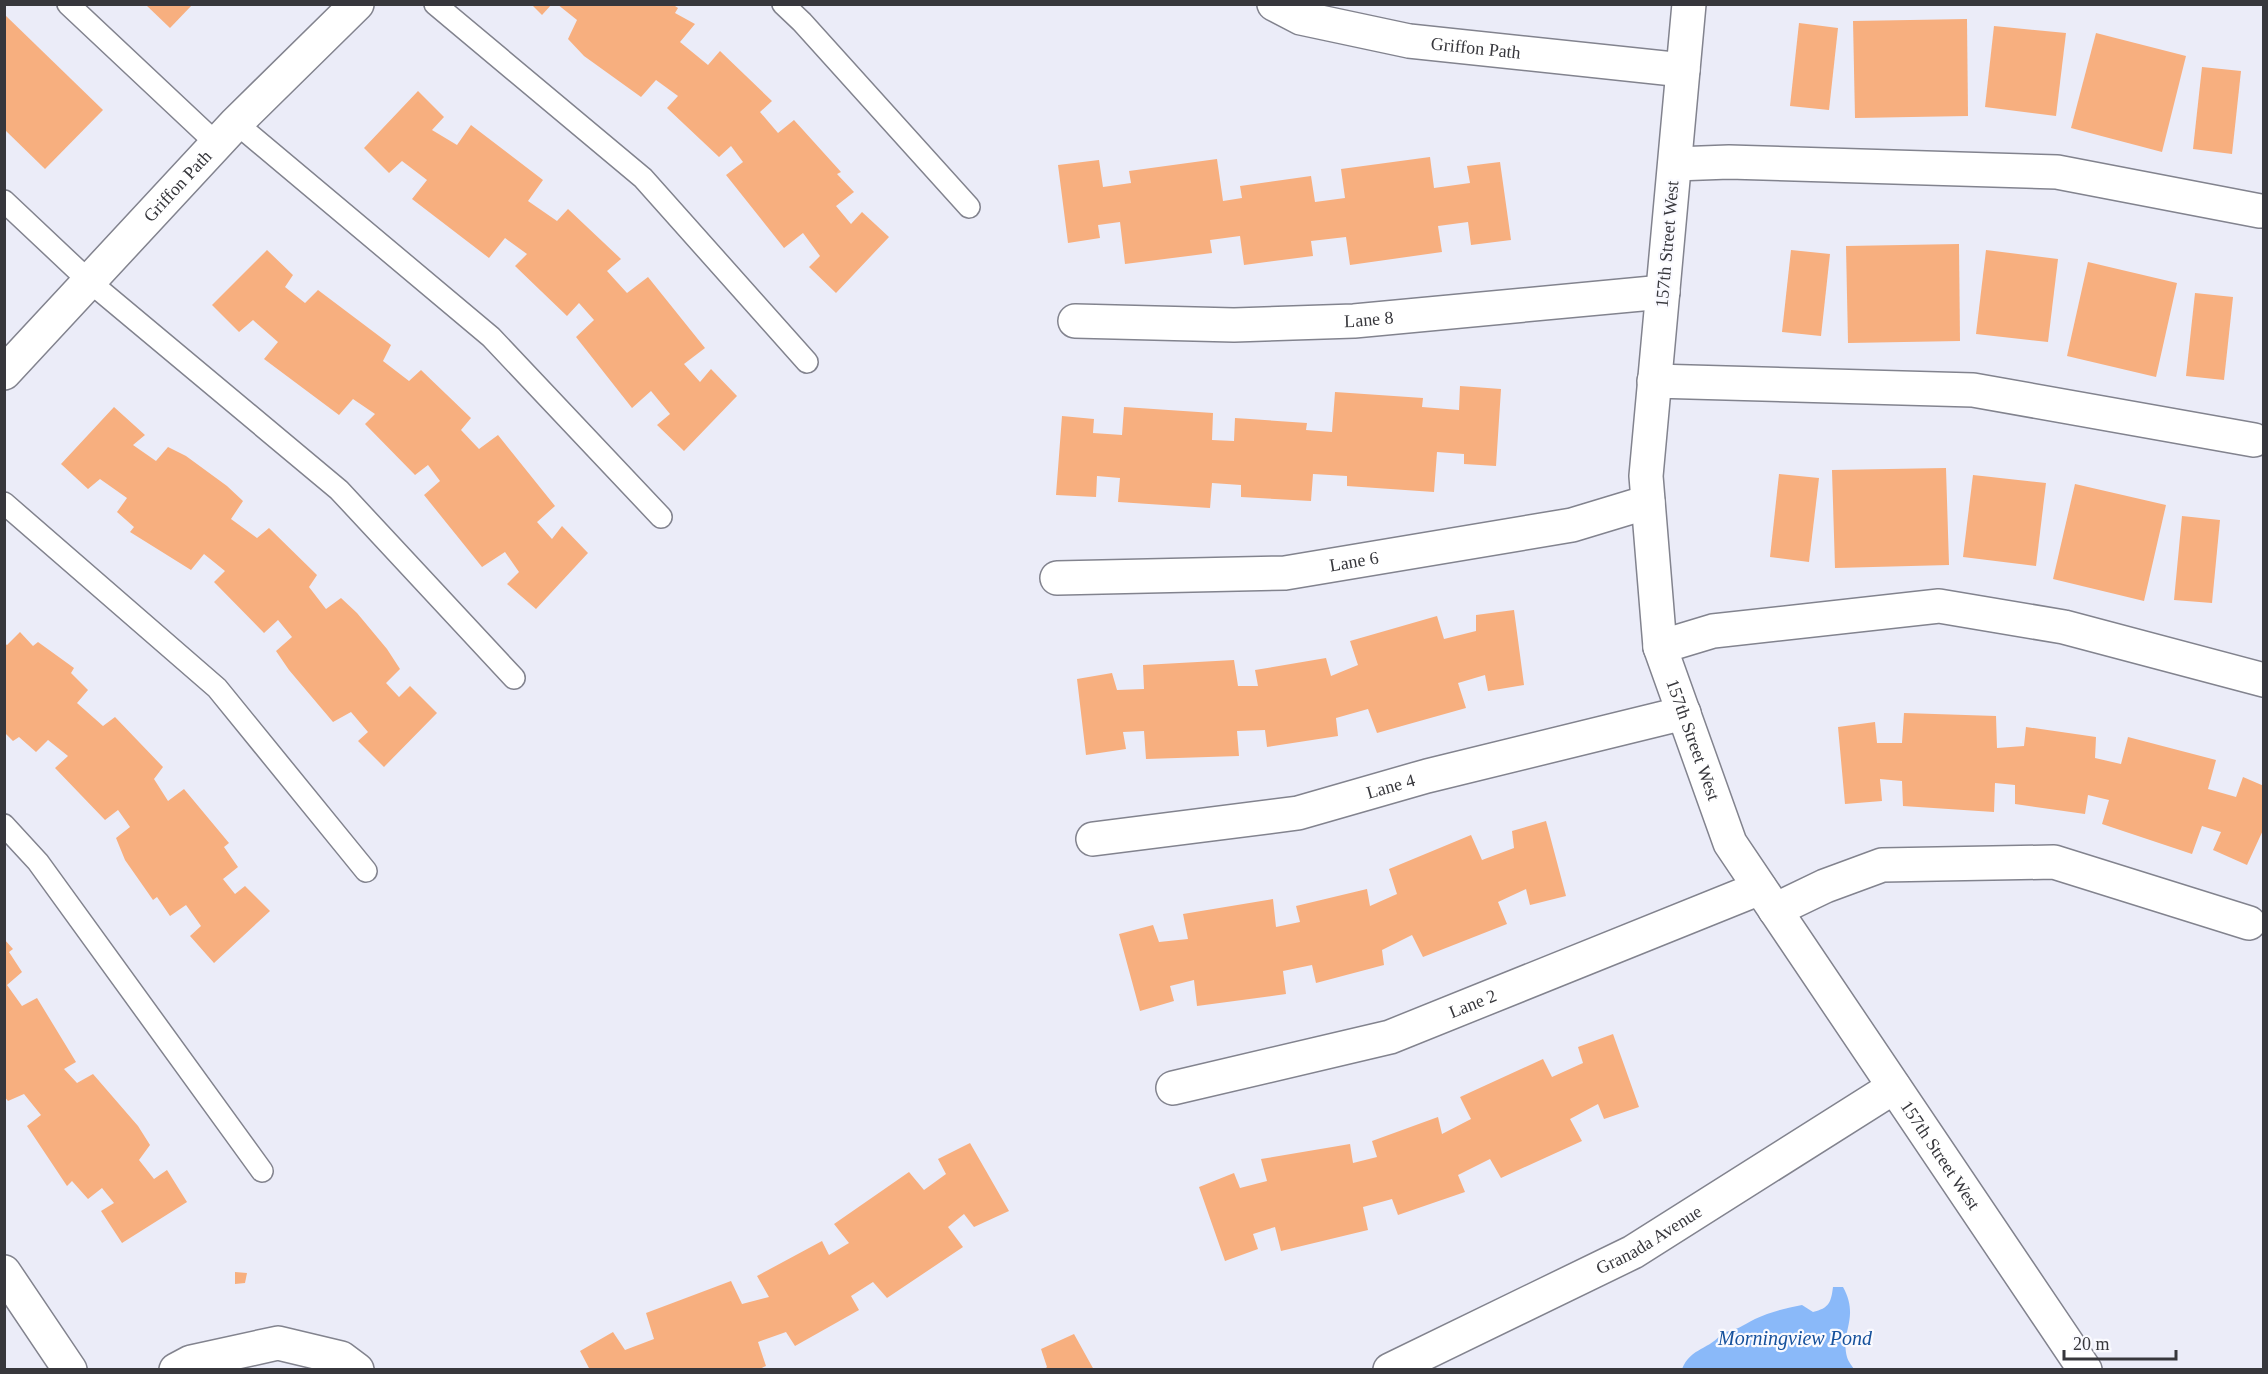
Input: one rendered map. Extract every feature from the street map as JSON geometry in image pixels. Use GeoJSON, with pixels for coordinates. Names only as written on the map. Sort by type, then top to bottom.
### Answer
{"type":"FeatureCollection","features":[{"type":"Feature","properties":{"kind":"street","name":"Griffon Path"},"geometry":{"type":"LineString","coordinates":[[1274,4],[1301,18],[1408,41],[1683,70]]}},
{"type":"Feature","properties":{"kind":"street","name":"157th Street West"},"geometry":{"type":"LineString","coordinates":[[1689,4],[1646,476],[1660,647],[1730,843],[2085,1370]]}},
{"type":"Feature","properties":{"kind":"street","name":"Griffon Path"},"geometry":{"type":"LineString","coordinates":[[4,373],[227,134],[354,5]]}},
{"type":"Feature","properties":{"kind":"street"},"geometry":{"type":"LineString","coordinates":[[1675,164],[1729,162],[2057,172],[2260,211]]}},
{"type":"Feature","properties":{"kind":"street","name":"Lane 8"},"geometry":{"type":"LineString","coordinates":[[1075,321],[1234,325],[1354,321],[1663,292]]}},
{"type":"Feature","properties":{"kind":"street"},"geometry":{"type":"LineString","coordinates":[[1654,381],[1972,390],[2254,440]]}},
{"type":"Feature","properties":{"kind":"street","name":"Lane 6"},"geometry":{"type":"LineString","coordinates":[[1057,578],[1285,573],[1572,525],[1648,502]]}},
{"type":"Feature","properties":{"kind":"street"},"geometry":{"type":"LineString","coordinates":[[1660,647],[1713,631],[1939,606],[2064,627],[2264,680]]}},
{"type":"Feature","properties":{"kind":"street","name":"Lane 4"},"geometry":{"type":"LineString","coordinates":[[1093,839],[1298,813],[1427,776],[1684,713]]}},
{"type":"Feature","properties":{"kind":"street","name":"Lane 2"},"geometry":{"type":"LineString","coordinates":[[1173,1088],[1390,1037],[1768,899],[1825,886],[1882,865],[2054,862],[2249,923]]}},
{"type":"Feature","properties":{"kind":"street","name":"Granada Avenue"},"geometry":{"type":"LineString","coordinates":[[1390,1370],[1633,1252],[1894,1087]]}},
{"type":"Feature","properties":{"kind":"street"},"geometry":{"type":"LineString","coordinates":[[4,1272],[70,1370]]}},
{"type":"Feature","properties":{"kind":"street"},"geometry":{"type":"LineString","coordinates":[[176,1370],[191,1362],[278,1343],[341,1358],[357,1370]]}},
{"type":"Feature","properties":{"kind":"lane"},"geometry":{"type":"LineString","coordinates":[[68,4],[227,134],[491,337],[661,517]]}},
{"type":"Feature","properties":{"kind":"lane"},"geometry":{"type":"LineString","coordinates":[[435,4],[643,178],[807,362]]}},
{"type":"Feature","properties":{"kind":"lane"},"geometry":{"type":"LineString","coordinates":[[783,4],[802,22],[969,207]]}},
{"type":"Feature","properties":{"kind":"lane"},"geometry":{"type":"LineString","coordinates":[[4,201],[90,282],[339,490],[514,678]]}},
{"type":"Feature","properties":{"kind":"lane"},"geometry":{"type":"LineString","coordinates":[[4,503],[217,688],[366,871]]}},
{"type":"Feature","properties":{"kind":"lane"},"geometry":{"type":"LineString","coordinates":[[4,825],[38,862],[262,1171]]}},
{"type":"Feature","properties":{"kind":"water","name":"Morningview Pond"},"geometry":{"type":"Polygon","coordinates":[[[1833,1287],[1843,1287],[1848,1298],[1850,1316],[1846,1348],[1848,1359],[1854,1369],[1682,1369],[1690,1356],[1718,1338],[1723,1332],[1736,1329],[1766,1314],[1790,1307],[1802,1305],[1813,1312],[1823,1309],[1830,1301],[1833,1287]]]}},
{"type":"Feature","properties":{"kind":"building"},"geometry":{"type":"Polygon","coordinates":[[[145,4],[193,4],[170,28],[145,4]]]}},
{"type":"Feature","properties":{"kind":"building"},"geometry":{"type":"Polygon","coordinates":[[[531,4],[552,4],[542,15],[531,4]]]}},
{"type":"Feature","properties":{"kind":"building"},"geometry":{"type":"Polygon","coordinates":[[[557,4],[672,4],[678,8],[675,13],[695,24],[680,42],[708,65],[720,51],[772,101],[760,112],[778,133],[794,120],[841,172],[837,174],[854,192],[836,206],[851,224],[862,212],[889,237],[836,293],[809,267],[820,256],[803,233],[784,248],[726,175],[743,162],[731,146],[719,157],[667,108],[678,96],[656,80],[641,97],[584,56],[568,39],[577,20],[557,4]]]}},
{"type":"Feature","properties":{"kind":"building"},"geometry":{"type":"Polygon","coordinates":[[[4,14],[103,110],[45,169],[4,129],[4,14]]]}},
{"type":"Feature","properties":{"kind":"building"},"geometry":{"type":"Polygon","coordinates":[[[1967,19],[1968,116],[1855,118],[1853,21],[1967,19]]]}},
{"type":"Feature","properties":{"kind":"building"},"geometry":{"type":"Polygon","coordinates":[[[1799,23],[1838,28],[1829,110],[1790,106],[1799,23]]]}},
{"type":"Feature","properties":{"kind":"building"},"geometry":{"type":"Polygon","coordinates":[[[1994,26],[2066,33],[2056,116],[1985,107],[1994,26]]]}},
{"type":"Feature","properties":{"kind":"building"},"geometry":{"type":"Polygon","coordinates":[[[2096,33],[2186,56],[2162,152],[2071,128],[2096,33]]]}},
{"type":"Feature","properties":{"kind":"building"},"geometry":{"type":"Polygon","coordinates":[[[2202,67],[2241,71],[2232,154],[2193,149],[2202,67]]]}},
{"type":"Feature","properties":{"kind":"building"},"geometry":{"type":"Polygon","coordinates":[[[418,91],[444,117],[432,130],[457,145],[471,125],[543,180],[528,201],[557,221],[568,209],[621,259],[607,271],[627,293],[648,277],[705,348],[684,364],[700,382],[711,369],[737,396],[684,451],[657,425],[670,414],[651,391],[632,408],[576,337],[594,320],[579,303],[567,316],[515,266],[527,254],[505,238],[489,258],[412,199],[427,180],[402,161],[389,173],[364,148],[418,91]]]}},
{"type":"Feature","properties":{"kind":"building"},"geometry":{"type":"Polygon","coordinates":[[[1430,157],[1434,188],[1470,183],[1467,166],[1500,162],[1511,240],[1471,245],[1468,222],[1438,226],[1442,252],[1350,265],[1346,237],[1311,241],[1313,256],[1244,265],[1240,236],[1210,240],[1212,253],[1125,264],[1120,222],[1098,225],[1100,238],[1068,243],[1058,165],[1099,160],[1103,187],[1131,183],[1129,171],[1217,159],[1223,201],[1242,198],[1240,186],[1311,176],[1315,202],[1345,198],[1341,169],[1430,157]]]}},
{"type":"Feature","properties":{"kind":"building"},"geometry":{"type":"Polygon","coordinates":[[[1959,244],[1960,341],[1848,343],[1846,246],[1959,244]]]}},
{"type":"Feature","properties":{"kind":"building"},"geometry":{"type":"Polygon","coordinates":[[[267,250],[293,275],[285,287],[305,303],[318,290],[391,345],[383,361],[409,381],[421,370],[471,418],[461,430],[479,449],[498,435],[555,506],[537,522],[552,539],[562,526],[588,553],[536,609],[507,584],[519,572],[505,552],[482,567],[424,495],[440,481],[428,465],[415,475],[365,424],[375,414],[353,399],[339,415],[264,359],[278,342],[253,320],[239,332],[212,305],[267,250]]]}},
{"type":"Feature","properties":{"kind":"building"},"geometry":{"type":"Polygon","coordinates":[[[1791,250],[1830,254],[1821,336],[1782,332],[1791,250]]]}},
{"type":"Feature","properties":{"kind":"building"},"geometry":{"type":"Polygon","coordinates":[[[1986,250],[2058,259],[2048,342],[1976,334],[1986,250]]]}},
{"type":"Feature","properties":{"kind":"building"},"geometry":{"type":"Polygon","coordinates":[[[2088,262],[2177,283],[2156,377],[2067,356],[2088,262]]]}},
{"type":"Feature","properties":{"kind":"building"},"geometry":{"type":"Polygon","coordinates":[[[2195,293],[2233,297],[2224,380],[2186,376],[2195,293]]]}},
{"type":"Feature","properties":{"kind":"building"},"geometry":{"type":"Polygon","coordinates":[[[1460,386],[1501,389],[1496,466],[1464,464],[1464,454],[1437,452],[1434,492],[1347,486],[1347,476],[1313,474],[1311,501],[1241,497],[1241,485],[1212,483],[1210,508],[1118,502],[1120,478],[1097,476],[1096,497],[1056,495],[1062,416],[1094,419],[1093,433],[1122,435],[1124,407],[1213,413],[1212,440],[1234,441],[1235,418],[1307,423],[1306,430],[1332,432],[1335,392],[1423,398],[1422,407],[1459,410],[1460,386]]]}},
{"type":"Feature","properties":{"kind":"building"},"geometry":{"type":"Polygon","coordinates":[[[114,407],[145,435],[133,445],[156,461],[168,447],[186,456],[227,486],[243,501],[231,519],[257,538],[269,528],[317,575],[309,587],[326,609],[341,598],[357,613],[387,649],[400,669],[386,683],[399,697],[410,686],[437,713],[384,767],[358,741],[368,732],[351,712],[333,722],[289,670],[276,651],[292,637],[278,620],[264,633],[214,582],[225,571],[204,554],[191,570],[130,532],[134,527],[117,512],[127,498],[100,479],[88,489],[61,464],[114,407]]]}},
{"type":"Feature","properties":{"kind":"building"},"geometry":{"type":"Polygon","coordinates":[[[1946,468],[1949,565],[1835,568],[1832,470],[1946,468]]]}},
{"type":"Feature","properties":{"kind":"building"},"geometry":{"type":"Polygon","coordinates":[[[1779,474],[1819,478],[1809,562],[1770,557],[1779,474]]]}},
{"type":"Feature","properties":{"kind":"building"},"geometry":{"type":"Polygon","coordinates":[[[1973,475],[2046,483],[2036,566],[1963,557],[1973,475]]]}},
{"type":"Feature","properties":{"kind":"building"},"geometry":{"type":"Polygon","coordinates":[[[2075,484],[2166,505],[2144,601],[2053,579],[2075,484]]]}},
{"type":"Feature","properties":{"kind":"building"},"geometry":{"type":"Polygon","coordinates":[[[2182,516],[2220,520],[2212,603],[2174,600],[2182,516]]]}},
{"type":"Feature","properties":{"kind":"building"},"geometry":{"type":"Polygon","coordinates":[[[1514,610],[1524,685],[1488,691],[1485,675],[1458,683],[1466,708],[1377,733],[1368,709],[1336,718],[1338,736],[1267,747],[1265,730],[1237,731],[1239,756],[1146,759],[1144,731],[1123,732],[1126,749],[1086,755],[1077,679],[1112,673],[1117,690],[1144,689],[1143,665],[1234,660],[1238,686],[1258,686],[1255,670],[1326,658],[1331,676],[1358,665],[1350,641],[1437,616],[1444,639],[1476,631],[1476,615],[1514,610]]]}},
{"type":"Feature","properties":{"kind":"building"},"geometry":{"type":"Polygon","coordinates":[[[20,632],[33,646],[38,642],[74,668],[71,673],[88,690],[77,703],[103,726],[115,717],[163,767],[154,779],[168,801],[184,789],[229,843],[224,847],[238,867],[223,879],[235,894],[245,886],[270,911],[214,963],[190,936],[201,926],[186,905],[170,916],[157,897],[153,900],[125,860],[116,838],[130,827],[118,810],[105,820],[55,768],[68,756],[48,740],[36,752],[19,737],[13,741],[4,732],[4,643],[7,645],[20,632]]]}},
{"type":"Feature","properties":{"kind":"building"},"geometry":{"type":"Polygon","coordinates":[[[1904,713],[1996,716],[1997,748],[2024,746],[2026,727],[2096,737],[2095,758],[2121,764],[2128,737],[2216,760],[2208,789],[2236,797],[2243,777],[2264,786],[2264,828],[2247,865],[2213,850],[2221,832],[2202,826],[2192,854],[2102,824],[2109,800],[2088,795],[2085,814],[2015,804],[2015,785],[1995,783],[1994,812],[1903,806],[1902,781],[1880,779],[1882,801],[1845,804],[1838,727],[1875,722],[1877,743],[1902,743],[1904,713]]]}},
{"type":"Feature","properties":{"kind":"building"},"geometry":{"type":"Polygon","coordinates":[[[1546,821],[1566,896],[1530,905],[1526,889],[1498,902],[1507,924],[1423,957],[1412,935],[1382,950],[1384,965],[1316,983],[1312,965],[1283,971],[1286,994],[1197,1006],[1194,980],[1170,986],[1174,1001],[1140,1011],[1119,934],[1153,925],[1159,942],[1188,939],[1183,914],[1273,899],[1276,927],[1300,922],[1296,906],[1367,889],[1370,906],[1397,894],[1389,869],[1471,835],[1482,860],[1514,848],[1512,831],[1546,821]]]}},
{"type":"Feature","properties":{"kind":"building"},"geometry":{"type":"Polygon","coordinates":[[[4,939],[13,949],[9,952],[22,972],[7,985],[22,1006],[37,998],[76,1062],[64,1069],[77,1083],[93,1074],[138,1126],[150,1145],[139,1160],[154,1179],[167,1170],[187,1202],[122,1243],[101,1211],[114,1203],[102,1188],[88,1199],[72,1181],[67,1186],[27,1126],[41,1115],[24,1094],[8,1101],[4,1096],[4,939]]]}},
{"type":"Feature","properties":{"kind":"building"},"geometry":{"type":"Polygon","coordinates":[[[1613,1034],[1639,1107],[1604,1119],[1598,1104],[1570,1119],[1582,1141],[1501,1178],[1490,1159],[1458,1175],[1465,1192],[1398,1215],[1392,1199],[1363,1207],[1368,1230],[1281,1251],[1275,1227],[1253,1234],[1258,1249],[1225,1261],[1199,1187],[1234,1173],[1240,1188],[1267,1181],[1261,1159],[1350,1144],[1353,1163],[1377,1157],[1372,1141],[1438,1117],[1442,1134],[1471,1119],[1460,1097],[1543,1059],[1552,1077],[1583,1063],[1578,1047],[1613,1034]]]}},
{"type":"Feature","properties":{"kind":"building"},"geometry":{"type":"Polygon","coordinates":[[[970,1143],[1009,1211],[974,1227],[964,1214],[948,1227],[963,1247],[887,1298],[873,1282],[851,1296],[859,1310],[795,1346],[786,1332],[758,1342],[766,1366],[757,1370],[590,1370],[580,1351],[613,1332],[625,1350],[654,1339],[646,1313],[731,1281],[742,1304],[769,1297],[757,1276],[822,1241],[829,1255],[849,1243],[834,1224],[909,1172],[924,1190],[946,1174],[938,1159],[970,1143]]]}},
{"type":"Feature","properties":{"kind":"building"},"geometry":{"type":"Polygon","coordinates":[[[235,1272],[247,1273],[245,1283],[235,1284],[235,1272]]]}},
{"type":"Feature","properties":{"kind":"building"},"geometry":{"type":"Polygon","coordinates":[[[1074,1334],[1094,1370],[1044,1370],[1047,1367],[1041,1349],[1074,1334]]]}}]}
